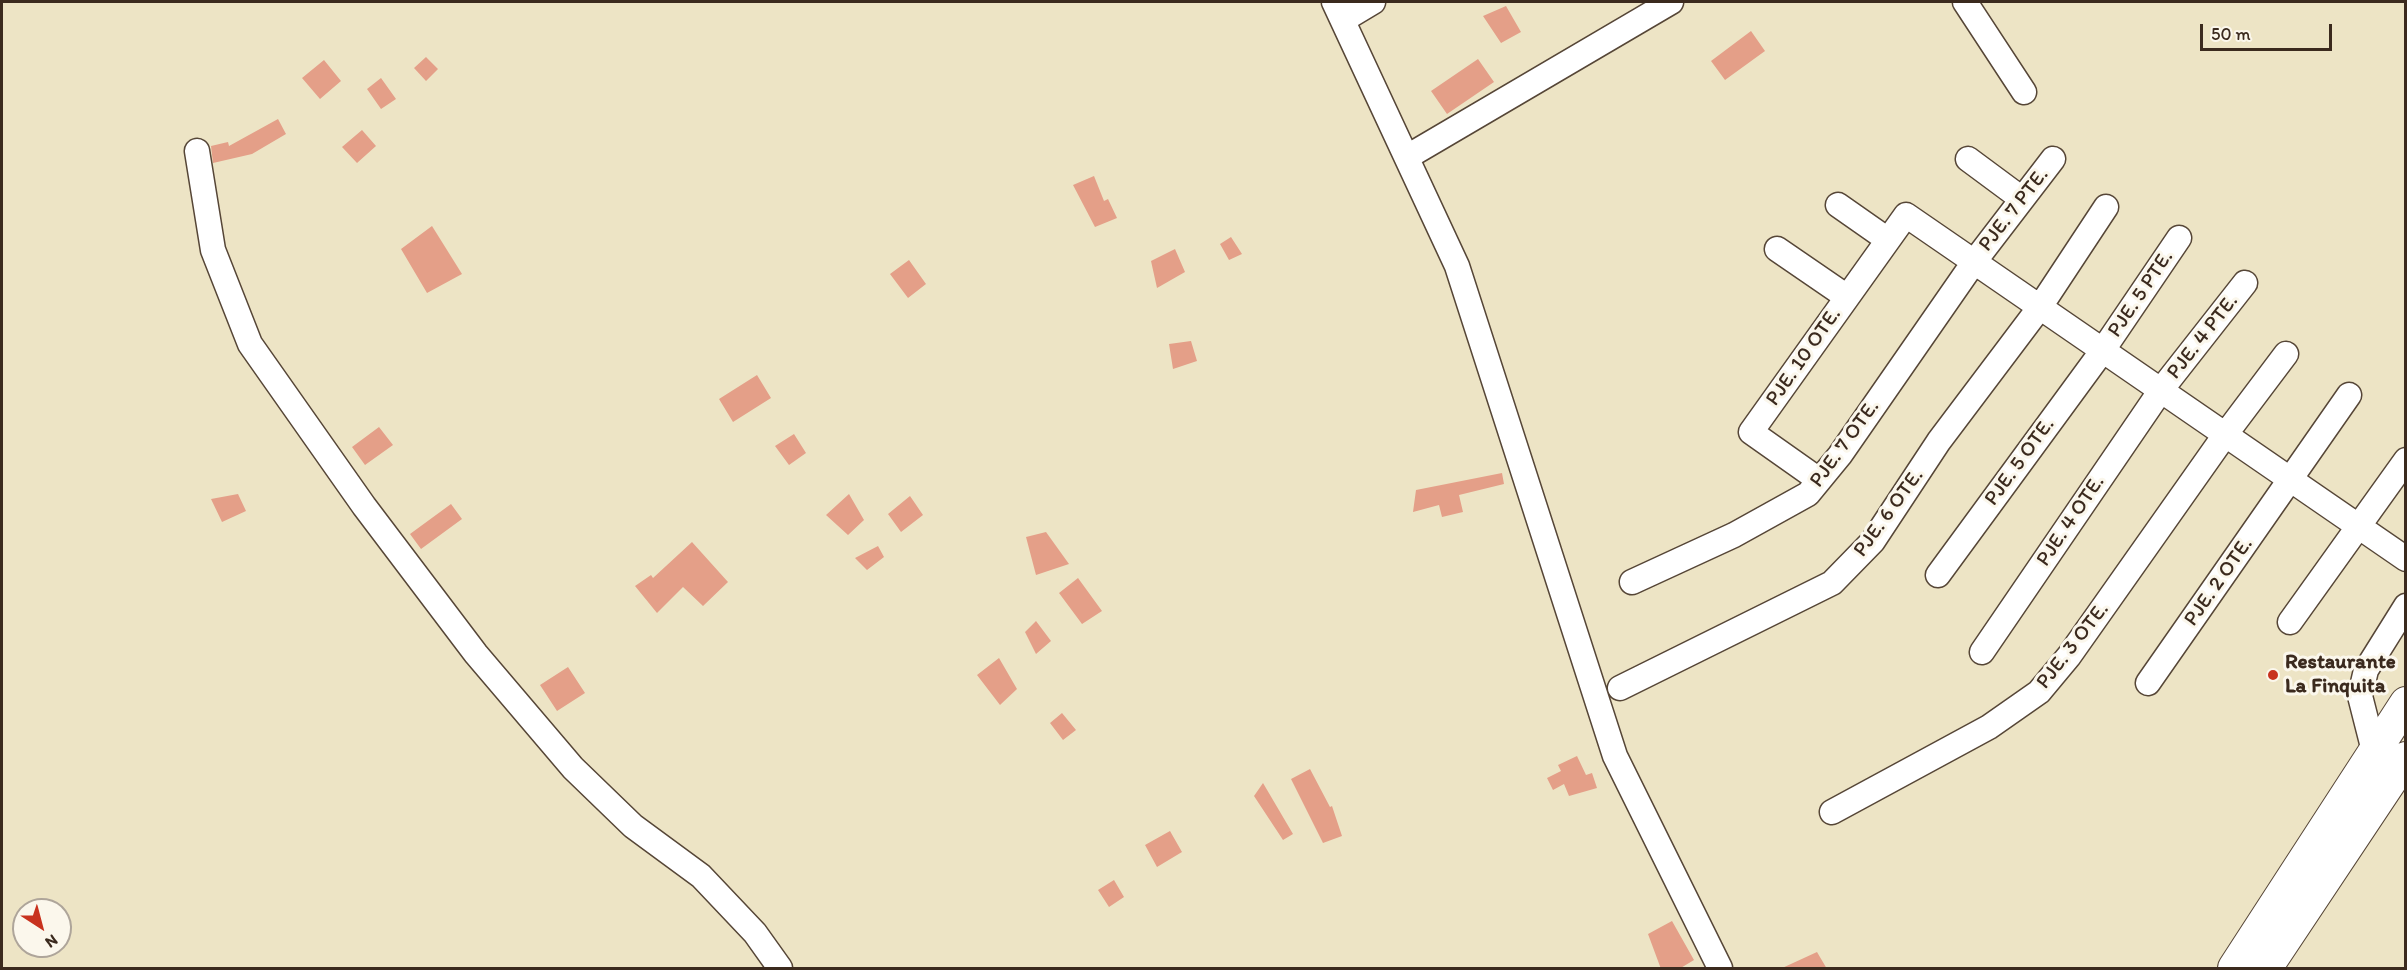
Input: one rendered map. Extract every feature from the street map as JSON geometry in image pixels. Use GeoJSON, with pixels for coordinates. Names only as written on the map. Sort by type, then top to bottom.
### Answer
{"type":"FeatureCollection","features":[{"type":"Feature","properties":{"kind":"main road"},"geometry":{"type":"LineString","coordinates":[[2234,969],[2406,703]]}},
{"type":"Feature","properties":{"kind":"main road"},"geometry":{"type":"LineString","coordinates":[[2266,969],[2406,758]]}},
{"type":"Feature","properties":{"kind":"street"},"geometry":{"type":"LineString","coordinates":[[1373,2],[1339,11],[1457,266],[1615,756],[1720,969]]}},
{"type":"Feature","properties":{"kind":"street"},"geometry":{"type":"LineString","coordinates":[[1407,158],[1671,2]]}},
{"type":"Feature","properties":{"kind":"street"},"geometry":{"type":"LineString","coordinates":[[1965,2],[2024,92]]}},
{"type":"Feature","properties":{"kind":"street"},"geometry":{"type":"LineString","coordinates":[[197,151],[213,250],[250,344],[358,496],[476,654],[573,768],[633,826],[701,876],[755,933],[780,969]]}},
{"type":"Feature","properties":{"kind":"street"},"geometry":{"type":"LineString","coordinates":[[1968,159],[2022,199]]}},
{"type":"Feature","properties":{"kind":"street","name":"PJE. 7 PTE."},"geometry":{"type":"LineString","coordinates":[[1974,261],[2053,159]]}},
{"type":"Feature","properties":{"kind":"street"},"geometry":{"type":"LineString","coordinates":[[1838,206],[1888,240]]}},
{"type":"Feature","properties":{"kind":"street","name":"PJE. 6 OTE."},"geometry":{"type":"LineString","coordinates":[[1620,688],[1832,583],[1873,541],[1939,441],[2040,307],[2106,207]]}},
{"type":"Feature","properties":{"kind":"street","name":"PJE. 10 OTE."},"geometry":{"type":"LineString","coordinates":[[1819,480],[1751,432],[1906,215],[1974,261]]}},
{"type":"Feature","properties":{"kind":"street","name":"PJE. 5 PTE."},"geometry":{"type":"LineString","coordinates":[[2103,350],[2180,237]]}},
{"type":"Feature","properties":{"kind":"street"},"geometry":{"type":"LineString","coordinates":[[1778,249],[1847,297]]}},
{"type":"Feature","properties":{"kind":"street"},"geometry":{"type":"LineString","coordinates":[[1974,261],[2290,481],[2406,558]]}},
{"type":"Feature","properties":{"kind":"street","name":"PJE. 7 OTE."},"geometry":{"type":"LineString","coordinates":[[1632,582],[1734,535],[1808,494],[1974,261]]}},
{"type":"Feature","properties":{"kind":"street","name":"PJE. 4 PTE."},"geometry":{"type":"LineString","coordinates":[[2161,390],[2245,283]]}},
{"type":"Feature","properties":{"kind":"street","name":"PJE. 5 OTE."},"geometry":{"type":"LineString","coordinates":[[1938,575],[2103,350]]}},
{"type":"Feature","properties":{"kind":"street","name":"PJE. 3 OTE."},"geometry":{"type":"LineString","coordinates":[[1832,812],[1989,727],[2039,692],[2069,656],[2225,435],[2286,354]]}},
{"type":"Feature","properties":{"kind":"street","name":"PJE. 4 OTE."},"geometry":{"type":"LineString","coordinates":[[1982,652],[2161,390]]}},
{"type":"Feature","properties":{"kind":"street","name":"PJE. 2 OTE."},"geometry":{"type":"LineString","coordinates":[[2148,683],[2349,395]]}},
{"type":"Feature","properties":{"kind":"street"},"geometry":{"type":"LineString","coordinates":[[2290,622],[2406,460]]}},
{"type":"Feature","properties":{"kind":"street"},"geometry":{"type":"LineString","coordinates":[[2374,751],[2360,696],[2366,670],[2406,606]]}},
{"type":"Feature","properties":{"kind":"building"},"geometry":{"type":"Polygon","coordinates":[[[1506,6],[1521,32],[1501,43],[1483,16],[1506,6]]]}},
{"type":"Feature","properties":{"kind":"building"},"geometry":{"type":"Polygon","coordinates":[[[1751,31],[1765,51],[1725,80],[1711,61],[1751,31]]]}},
{"type":"Feature","properties":{"kind":"building"},"geometry":{"type":"Polygon","coordinates":[[[426,57],[438,69],[426,81],[414,68],[426,57]]]}},
{"type":"Feature","properties":{"kind":"building"},"geometry":{"type":"Polygon","coordinates":[[[1478,59],[1494,82],[1447,114],[1431,91],[1478,59]]]}},
{"type":"Feature","properties":{"kind":"building"},"geometry":{"type":"Polygon","coordinates":[[[324,60],[341,81],[320,99],[302,78],[324,60]]]}},
{"type":"Feature","properties":{"kind":"building"},"geometry":{"type":"Polygon","coordinates":[[[381,78],[396,99],[381,109],[367,89],[381,78]]]}},
{"type":"Feature","properties":{"kind":"building"},"geometry":{"type":"Polygon","coordinates":[[[278,119],[286,134],[252,154],[213,163],[211,146],[228,142],[229,146],[278,119]]]}},
{"type":"Feature","properties":{"kind":"building"},"geometry":{"type":"Polygon","coordinates":[[[362,130],[376,146],[357,163],[342,147],[362,130]]]}},
{"type":"Feature","properties":{"kind":"building"},"geometry":{"type":"Polygon","coordinates":[[[1094,176],[1104,201],[1108,199],[1117,218],[1095,227],[1073,185],[1094,176]]]}},
{"type":"Feature","properties":{"kind":"building"},"geometry":{"type":"Polygon","coordinates":[[[432,226],[462,274],[427,293],[401,249],[432,226]]]}},
{"type":"Feature","properties":{"kind":"building"},"geometry":{"type":"Polygon","coordinates":[[[1231,237],[1242,254],[1229,260],[1220,244],[1231,237]]]}},
{"type":"Feature","properties":{"kind":"building"},"geometry":{"type":"Polygon","coordinates":[[[1175,249],[1185,272],[1157,288],[1151,261],[1175,249]]]}},
{"type":"Feature","properties":{"kind":"building"},"geometry":{"type":"Polygon","coordinates":[[[909,260],[926,284],[908,298],[890,274],[909,260]]]}},
{"type":"Feature","properties":{"kind":"building"},"geometry":{"type":"Polygon","coordinates":[[[1191,341],[1197,361],[1173,369],[1169,344],[1191,341]]]}},
{"type":"Feature","properties":{"kind":"building"},"geometry":{"type":"Polygon","coordinates":[[[757,375],[771,398],[733,422],[719,399],[757,375]]]}},
{"type":"Feature","properties":{"kind":"building"},"geometry":{"type":"Polygon","coordinates":[[[379,427],[393,445],[365,465],[352,447],[379,427]]]}},
{"type":"Feature","properties":{"kind":"building"},"geometry":{"type":"Polygon","coordinates":[[[794,434],[806,453],[789,465],[775,446],[794,434]]]}},
{"type":"Feature","properties":{"kind":"building"},"geometry":{"type":"Polygon","coordinates":[[[1502,473],[1504,484],[1459,495],[1463,512],[1442,517],[1439,505],[1413,512],[1416,490],[1502,473]]]}},
{"type":"Feature","properties":{"kind":"building"},"geometry":{"type":"Polygon","coordinates":[[[238,494],[246,511],[222,522],[211,499],[238,494]]]}},
{"type":"Feature","properties":{"kind":"building"},"geometry":{"type":"Polygon","coordinates":[[[849,494],[864,520],[848,535],[826,515],[849,494]]]}},
{"type":"Feature","properties":{"kind":"building"},"geometry":{"type":"Polygon","coordinates":[[[910,496],[923,515],[901,532],[888,514],[910,496]]]}},
{"type":"Feature","properties":{"kind":"building"},"geometry":{"type":"Polygon","coordinates":[[[451,504],[462,519],[421,549],[410,534],[451,504]]]}},
{"type":"Feature","properties":{"kind":"building"},"geometry":{"type":"Polygon","coordinates":[[[1046,532],[1069,564],[1036,575],[1026,537],[1046,532]]]}},
{"type":"Feature","properties":{"kind":"building"},"geometry":{"type":"Polygon","coordinates":[[[692,542],[728,582],[703,606],[683,587],[657,613],[635,586],[651,575],[653,578],[692,542]]]}},
{"type":"Feature","properties":{"kind":"building"},"geometry":{"type":"Polygon","coordinates":[[[878,546],[884,557],[867,570],[855,558],[878,546]]]}},
{"type":"Feature","properties":{"kind":"building"},"geometry":{"type":"Polygon","coordinates":[[[1078,578],[1102,611],[1082,624],[1059,593],[1078,578]]]}},
{"type":"Feature","properties":{"kind":"building"},"geometry":{"type":"Polygon","coordinates":[[[1036,621],[1051,641],[1036,654],[1025,632],[1036,621]]]}},
{"type":"Feature","properties":{"kind":"building"},"geometry":{"type":"Polygon","coordinates":[[[999,658],[1017,689],[1000,705],[977,675],[999,658]]]}},
{"type":"Feature","properties":{"kind":"building"},"geometry":{"type":"Polygon","coordinates":[[[568,667],[585,693],[557,711],[540,685],[568,667]]]}},
{"type":"Feature","properties":{"kind":"building"},"geometry":{"type":"Polygon","coordinates":[[[1062,713],[1076,730],[1063,740],[1050,723],[1062,713]]]}},
{"type":"Feature","properties":{"kind":"building"},"geometry":{"type":"Polygon","coordinates":[[[1577,756],[1586,775],[1592,773],[1597,788],[1569,796],[1564,784],[1553,790],[1547,778],[1561,771],[1558,765],[1577,756]]]}},
{"type":"Feature","properties":{"kind":"building"},"geometry":{"type":"Polygon","coordinates":[[[1310,769],[1330,807],[1332,806],[1342,836],[1323,843],[1291,779],[1310,769]]]}},
{"type":"Feature","properties":{"kind":"building"},"geometry":{"type":"Polygon","coordinates":[[[1263,783],[1293,834],[1283,840],[1254,796],[1263,783]]]}},
{"type":"Feature","properties":{"kind":"building"},"geometry":{"type":"Polygon","coordinates":[[[1170,831],[1182,852],[1157,867],[1145,845],[1170,831]]]}},
{"type":"Feature","properties":{"kind":"building"},"geometry":{"type":"Polygon","coordinates":[[[1114,880],[1124,897],[1109,907],[1098,890],[1114,880]]]}},
{"type":"Feature","properties":{"kind":"building"},"geometry":{"type":"Polygon","coordinates":[[[1672,921],[1694,960],[1679,969],[1661,969],[1648,934],[1672,921]]]}},
{"type":"Feature","properties":{"kind":"building"},"geometry":{"type":"Polygon","coordinates":[[[1817,952],[1827,969],[1780,969],[1817,952]]]}},
{"type":"Feature","properties":{"kind":"place","name":"Restaurante La Finquita"},"geometry":{"type":"Point","coordinates":[2273,675]}}]}
